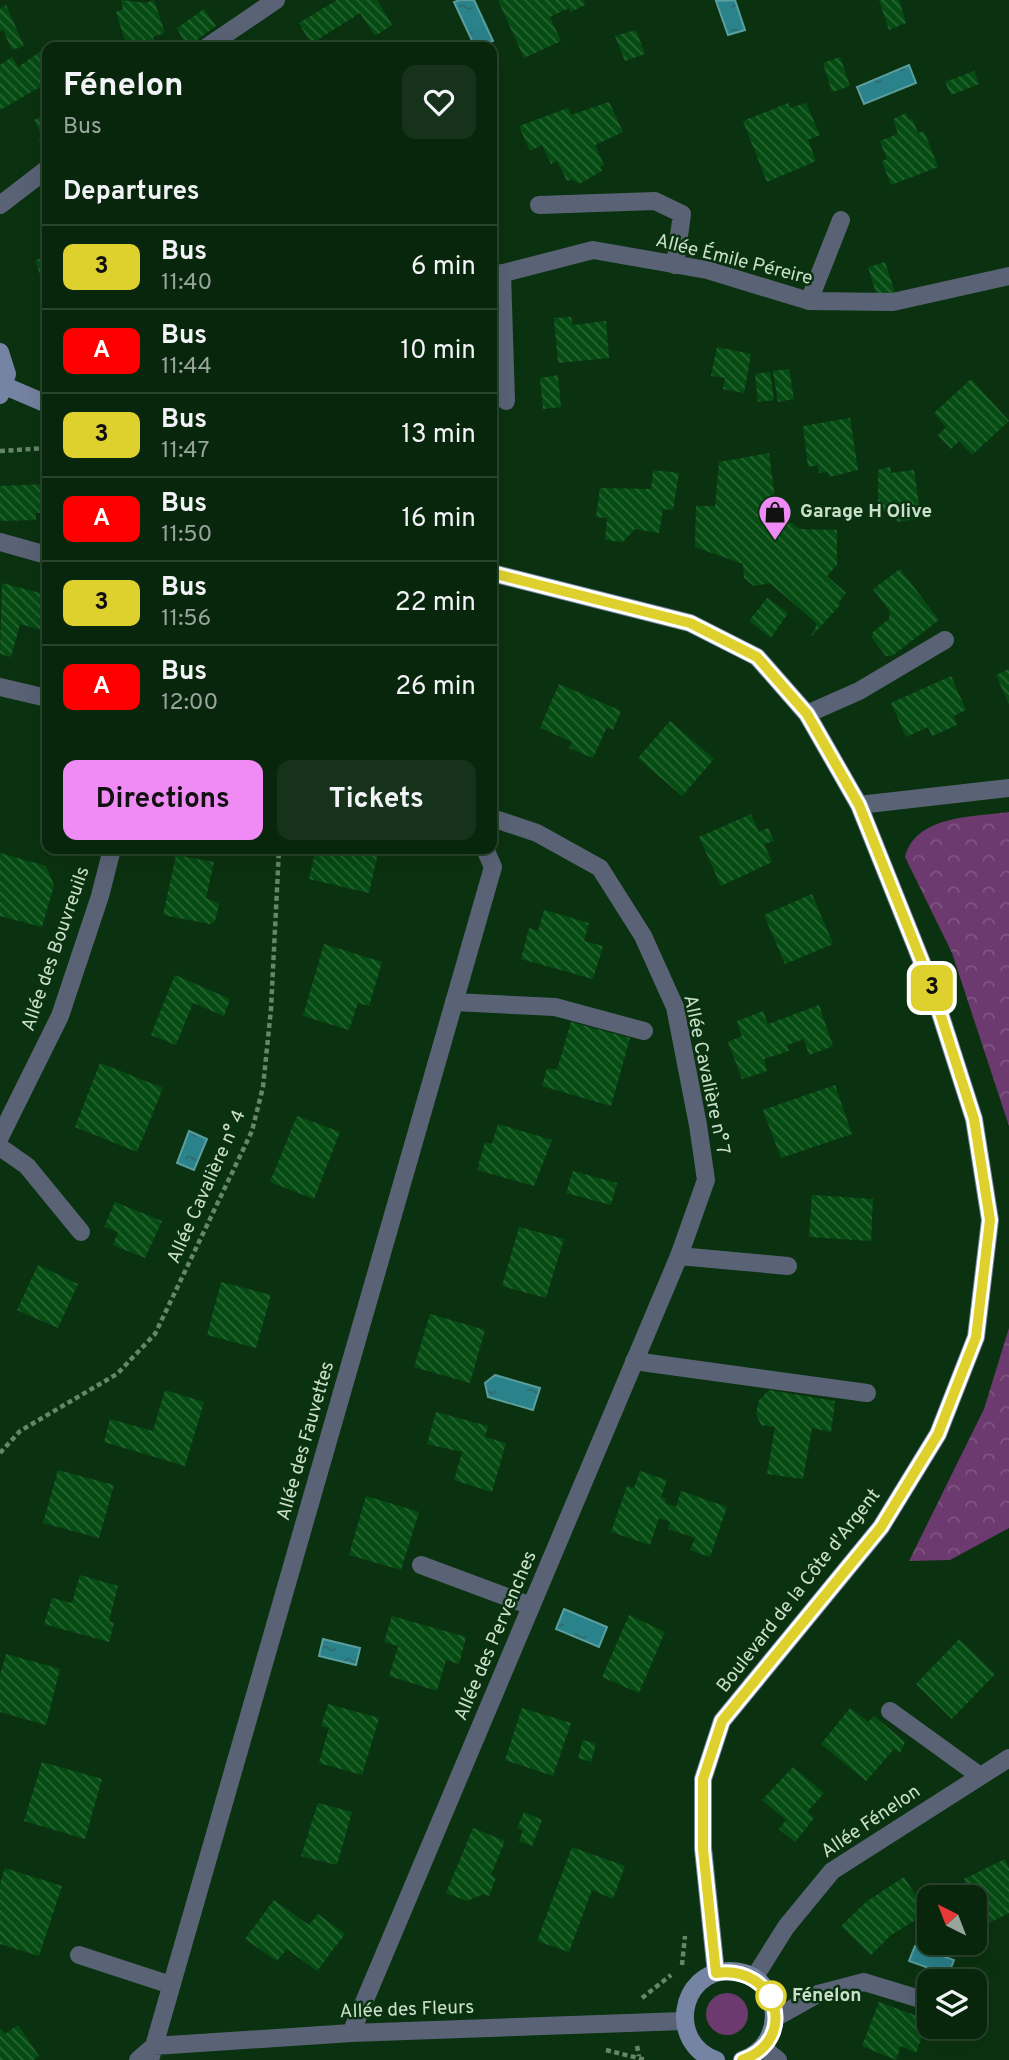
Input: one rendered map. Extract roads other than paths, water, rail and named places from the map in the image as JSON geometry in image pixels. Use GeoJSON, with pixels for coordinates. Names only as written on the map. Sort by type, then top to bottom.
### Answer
{"type":"FeatureCollection","features":[{"type":"Feature","properties":{"kind":"main road"},"geometry":{"type":"LineString","coordinates":[[0,352],[7,374],[2,391],[42,403]]}},
{"type":"Feature","properties":{"kind":"main road","name":"Boulevard de la Côte d'Argent"},"geometry":{"type":"LineString","coordinates":[[497,574],[690,623],[757,657],[807,714],[859,805],[931,985],[974,1119],[990,1220],[976,1337],[938,1434],[881,1527],[722,1721],[703,1779],[703,1849],[716,1973]]}},
{"type":"Feature","properties":{"kind":"main road"},"geometry":{"type":"LineString","coordinates":[[716,2060],[696,2048],[687,2036],[683,2021],[691,1991],[702,1980],[716,1973],[742,1972],[754,1978],[770,1995],[775,2018],[774,2029],[763,2048],[742,2060]]}},
{"type":"Feature","properties":{"kind":"street"},"geometry":{"type":"LineString","coordinates":[[241,23],[246,0]]}},
{"type":"Feature","properties":{"kind":"street"},"geometry":{"type":"LineString","coordinates":[[214,42],[276,0]]}},
{"type":"Feature","properties":{"kind":"street"},"geometry":{"type":"LineString","coordinates":[[0,205],[42,173]]}},
{"type":"Feature","properties":{"kind":"street"},"geometry":{"type":"LineString","coordinates":[[540,205],[655,201],[682,215],[675,265]]}},
{"type":"Feature","properties":{"kind":"street"},"geometry":{"type":"LineString","coordinates":[[809,301],[841,220]]}},
{"type":"Feature","properties":{"kind":"street","name":"Allée Émile Péreire"},"geometry":{"type":"LineString","coordinates":[[497,274],[593,250],[707,271],[809,301],[893,302],[1009,276]]}},
{"type":"Feature","properties":{"kind":"street"},"geometry":{"type":"LineString","coordinates":[[497,274],[506,401]]}},
{"type":"Feature","properties":{"kind":"street"},"geometry":{"type":"LineString","coordinates":[[0,542],[42,554]]}},
{"type":"Feature","properties":{"kind":"street"},"geometry":{"type":"LineString","coordinates":[[807,714],[859,691],[945,640]]}},
{"type":"Feature","properties":{"kind":"street"},"geometry":{"type":"LineString","coordinates":[[0,687],[42,697]]}},
{"type":"Feature","properties":{"kind":"street"},"geometry":{"type":"LineString","coordinates":[[859,805],[1009,788]]}},
{"type":"Feature","properties":{"kind":"street","name":"Allée Cavalière n° 7"},"geometry":{"type":"LineString","coordinates":[[497,820],[547,838],[600,867],[643,936],[675,1007],[706,1180],[679,1256]]}},
{"type":"Feature","properties":{"kind":"street","name":"Allée des Bouvreuils"},"geometry":{"type":"LineString","coordinates":[[0,1137],[60,1016],[100,896],[110,854]]}},
{"type":"Feature","properties":{"kind":"street","name":"Allée des Fauvettes"},"geometry":{"type":"LineString","coordinates":[[152,2053],[493,867],[487,854]]}},
{"type":"Feature","properties":{"kind":"street"},"geometry":{"type":"LineString","coordinates":[[454,1002],[555,1007],[644,1031]]}},
{"type":"Feature","properties":{"kind":"street"},"geometry":{"type":"LineString","coordinates":[[0,1147],[27,1166],[81,1232]]}},
{"type":"Feature","properties":{"kind":"street"},"geometry":{"type":"LineString","coordinates":[[679,1256],[788,1266]]}},
{"type":"Feature","properties":{"kind":"street","name":"Allée des Pervenches"},"geometry":{"type":"LineString","coordinates":[[351,2033],[679,1256]]}},
{"type":"Feature","properties":{"kind":"street"},"geometry":{"type":"LineString","coordinates":[[634,1361],[867,1393]]}},
{"type":"Feature","properties":{"kind":"street"},"geometry":{"type":"LineString","coordinates":[[421,1565],[531,1606]]}},
{"type":"Feature","properties":{"kind":"street"},"geometry":{"type":"LineString","coordinates":[[890,1711],[980,1776]]}},
{"type":"Feature","properties":{"kind":"street","name":"Allée Fénelon"},"geometry":{"type":"LineString","coordinates":[[754,1978],[786,1927],[832,1871],[1009,1758]]}},
{"type":"Feature","properties":{"kind":"street"},"geometry":{"type":"LineString","coordinates":[[79,1955],[171,1985]]}},
{"type":"Feature","properties":{"kind":"street"},"geometry":{"type":"LineString","coordinates":[[775,2018],[818,1994],[864,1982],[917,1998]]}},
{"type":"Feature","properties":{"kind":"street","name":"Allée des Fleurs"},"geometry":{"type":"LineString","coordinates":[[152,2053],[351,2033],[683,2021]]}},
{"type":"Feature","properties":{"kind":"street"},"geometry":{"type":"LineString","coordinates":[[763,2048],[778,2060]]}},
{"type":"Feature","properties":{"kind":"street"},"geometry":{"type":"LineString","coordinates":[[138,2060],[152,2053]]}},
{"type":"Feature","properties":{"kind":"water"},"geometry":{"type":"Polygon","coordinates":[[[474,0],[493,41],[473,42],[454,2],[474,0]]]}},
{"type":"Feature","properties":{"kind":"water"},"geometry":{"type":"Polygon","coordinates":[[[735,0],[745,30],[728,35],[716,1],[735,0]]]}},
{"type":"Feature","properties":{"kind":"water"},"geometry":{"type":"Polygon","coordinates":[[[909,65],[916,83],[864,104],[857,87],[909,65]]]}},
{"type":"Feature","properties":{"kind":"water"},"geometry":{"type":"Polygon","coordinates":[[[189,1131],[207,1139],[194,1170],[177,1163],[189,1131]]]}},
{"type":"Feature","properties":{"kind":"water"},"geometry":{"type":"Polygon","coordinates":[[[495,1375],[540,1388],[533,1410],[488,1397],[485,1383],[495,1375]]]}},
{"type":"Feature","properties":{"kind":"water"},"geometry":{"type":"Polygon","coordinates":[[[564,1609],[607,1627],[599,1647],[556,1629],[564,1609]]]}},
{"type":"Feature","properties":{"kind":"water"},"geometry":{"type":"Polygon","coordinates":[[[323,1639],[360,1648],[356,1665],[319,1656],[323,1639]]]}},
{"type":"Feature","properties":{"kind":"water"},"geometry":{"type":"Polygon","coordinates":[[[915,1946],[917,1955],[940,1955],[954,1960],[950,1969],[931,1969],[909,1961],[915,1946]]]}},
{"type":"Feature","properties":{"kind":"place","name":"Garage H Olive"},"geometry":{"type":"Point","coordinates":[775,542]}},
{"type":"Feature","properties":{"kind":"place","name":"Fénelon"},"geometry":{"type":"Point","coordinates":[771,1996]}}]}
